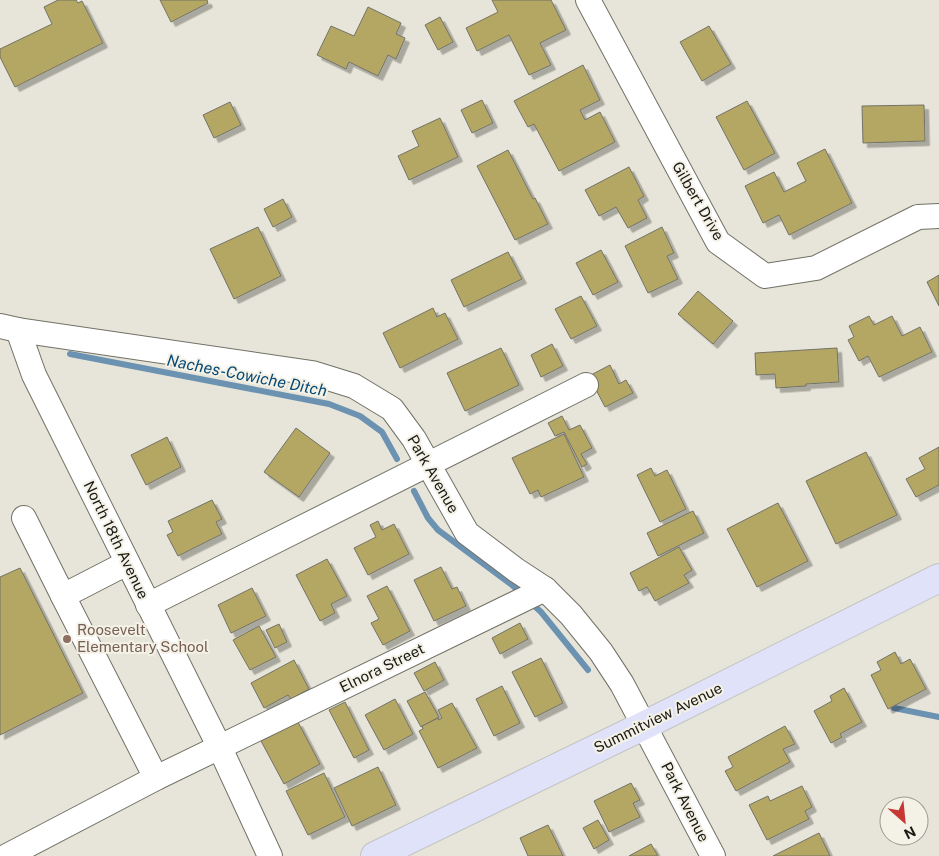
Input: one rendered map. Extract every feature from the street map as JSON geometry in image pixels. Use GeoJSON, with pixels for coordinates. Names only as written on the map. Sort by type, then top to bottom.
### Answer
{"type":"FeatureCollection","features":[{"type":"Feature","properties":{"kind":"main road","name":"Summitview Avenue"},"geometry":{"type":"LineString","coordinates":[[375,856],[645,725],[939,578]]}},
{"type":"Feature","properties":{"kind":"street","name":"Gilbert Drive"},"geometry":{"type":"LineString","coordinates":[[588,0],[718,242],[765,276],[816,268],[918,217],[939,216]]}},
{"type":"Feature","properties":{"kind":"street","name":"Park Avenue"},"geometry":{"type":"LineString","coordinates":[[9,328],[312,373],[354,386],[392,409],[414,439],[467,533],[516,570],[532,595],[571,615],[601,652],[645,725],[713,856]]}},
{"type":"Feature","properties":{"kind":"street","name":"North 18th Avenue"},"geometry":{"type":"LineString","coordinates":[[9,328],[220,748],[270,856]]}},
{"type":"Feature","properties":{"kind":"street"},"geometry":{"type":"LineString","coordinates":[[148,605],[586,385]]}},
{"type":"Feature","properties":{"kind":"street"},"geometry":{"type":"LineString","coordinates":[[24,518],[156,778]]}},
{"type":"Feature","properties":{"kind":"street"},"geometry":{"type":"LineString","coordinates":[[63,596],[127,563]]}},
{"type":"Feature","properties":{"kind":"street","name":"Elnora Street"},"geometry":{"type":"LineString","coordinates":[[7,856],[156,778],[532,595]]}},
{"type":"Feature","properties":{"kind":"building"},"geometry":{"type":"Polygon","coordinates":[[[58,0],[76,0],[78,3],[82,1],[103,43],[15,87],[0,57],[0,49],[52,24],[44,7],[58,0]]]}},
{"type":"Feature","properties":{"kind":"building"},"geometry":{"type":"Polygon","coordinates":[[[160,0],[207,0],[208,3],[171,22],[160,0]]]}},
{"type":"Feature","properties":{"kind":"building"},"geometry":{"type":"Polygon","coordinates":[[[492,0],[551,0],[566,30],[540,43],[551,65],[529,75],[509,35],[477,51],[466,28],[498,12],[492,0]]]}},
{"type":"Feature","properties":{"kind":"building"},"geometry":{"type":"Polygon","coordinates":[[[368,7],[401,23],[396,34],[405,38],[396,59],[388,55],[378,76],[349,62],[346,69],[317,55],[331,26],[354,36],[368,7]]]}},
{"type":"Feature","properties":{"kind":"building"},"geometry":{"type":"Polygon","coordinates":[[[440,17],[453,42],[438,50],[425,25],[440,17]]]}},
{"type":"Feature","properties":{"kind":"building"},"geometry":{"type":"Polygon","coordinates":[[[709,26],[731,64],[702,81],[680,42],[709,26]]]}},
{"type":"Feature","properties":{"kind":"building"},"geometry":{"type":"Polygon","coordinates":[[[583,65],[600,100],[580,110],[585,120],[600,112],[615,142],[559,171],[534,124],[528,127],[514,101],[583,65]]]}},
{"type":"Feature","properties":{"kind":"building"},"geometry":{"type":"Polygon","coordinates":[[[482,100],[493,123],[472,133],[461,110],[482,100]]]}},
{"type":"Feature","properties":{"kind":"building"},"geometry":{"type":"Polygon","coordinates":[[[747,101],[775,153],[744,170],[716,117],[747,101]]]}},
{"type":"Feature","properties":{"kind":"building"},"geometry":{"type":"Polygon","coordinates":[[[230,102],[241,125],[214,138],[203,115],[230,102]]]}},
{"type":"Feature","properties":{"kind":"building"},"geometry":{"type":"Polygon","coordinates":[[[924,105],[925,141],[863,143],[862,106],[924,105]]]}},
{"type":"Feature","properties":{"kind":"building"},"geometry":{"type":"Polygon","coordinates":[[[440,118],[458,157],[409,180],[398,156],[419,146],[412,131],[440,118]]]}},
{"type":"Feature","properties":{"kind":"building"},"geometry":{"type":"Polygon","coordinates":[[[825,149],[852,203],[789,235],[779,215],[763,223],[745,186],[774,172],[784,192],[806,181],[797,163],[825,149]]]}},
{"type":"Feature","properties":{"kind":"building"},"geometry":{"type":"Polygon","coordinates":[[[508,150],[548,224],[515,240],[477,166],[508,150]]]}},
{"type":"Feature","properties":{"kind":"building"},"geometry":{"type":"Polygon","coordinates":[[[629,167],[644,196],[638,200],[647,218],[628,228],[616,207],[599,216],[585,190],[629,167]]]}},
{"type":"Feature","properties":{"kind":"building"},"geometry":{"type":"Polygon","coordinates":[[[283,199],[292,217],[273,227],[264,209],[283,199]]]}},
{"type":"Feature","properties":{"kind":"building"},"geometry":{"type":"Polygon","coordinates":[[[258,227],[281,276],[234,299],[210,249],[258,227]]]}},
{"type":"Feature","properties":{"kind":"building"},"geometry":{"type":"Polygon","coordinates":[[[662,227],[674,253],[667,256],[678,279],[648,293],[625,246],[662,227]]]}},
{"type":"Feature","properties":{"kind":"building"},"geometry":{"type":"Polygon","coordinates":[[[601,250],[618,282],[593,295],[576,263],[601,250]]]}},
{"type":"Feature","properties":{"kind":"building"},"geometry":{"type":"Polygon","coordinates":[[[508,252],[522,279],[464,307],[451,280],[508,252]]]}},
{"type":"Feature","properties":{"kind":"building"},"geometry":{"type":"Polygon","coordinates":[[[939,275],[939,306],[927,282],[939,275]]]}},
{"type":"Feature","properties":{"kind":"building"},"geometry":{"type":"Polygon","coordinates":[[[698,291],[733,321],[713,344],[678,314],[698,291]]]}},
{"type":"Feature","properties":{"kind":"building"},"geometry":{"type":"Polygon","coordinates":[[[581,296],[597,326],[571,339],[555,309],[581,296]]]}},
{"type":"Feature","properties":{"kind":"building"},"geometry":{"type":"Polygon","coordinates":[[[433,308],[437,317],[445,313],[458,339],[400,368],[383,333],[433,308]]]}},
{"type":"Feature","properties":{"kind":"building"},"geometry":{"type":"Polygon","coordinates":[[[869,316],[874,325],[892,316],[902,336],[920,327],[932,352],[879,377],[868,356],[859,361],[848,340],[854,337],[849,326],[869,316]]]}},
{"type":"Feature","properties":{"kind":"building"},"geometry":{"type":"Polygon","coordinates":[[[552,344],[563,366],[541,377],[531,355],[552,344]]]}},
{"type":"Feature","properties":{"kind":"building"},"geometry":{"type":"Polygon","coordinates":[[[501,348],[519,385],[465,411],[447,373],[501,348]]]}},
{"type":"Feature","properties":{"kind":"building"},"geometry":{"type":"Polygon","coordinates":[[[837,348],[839,382],[776,388],[775,374],[756,375],[755,353],[837,348]]]}},
{"type":"Feature","properties":{"kind":"building"},"geometry":{"type":"Polygon","coordinates":[[[610,365],[619,384],[626,380],[633,393],[605,407],[589,376],[610,365]]]}},
{"type":"Feature","properties":{"kind":"building"},"geometry":{"type":"Polygon","coordinates":[[[562,416],[569,430],[580,425],[592,448],[581,454],[587,464],[582,467],[564,432],[555,436],[548,423],[562,416]]]}},
{"type":"Feature","properties":{"kind":"building"},"geometry":{"type":"Polygon","coordinates":[[[296,428],[330,453],[299,497],[264,472],[296,428]]]}},
{"type":"Feature","properties":{"kind":"building"},"geometry":{"type":"Polygon","coordinates":[[[564,434],[584,477],[541,497],[538,490],[530,494],[512,458],[564,434]]]}},
{"type":"Feature","properties":{"kind":"building"},"geometry":{"type":"Polygon","coordinates":[[[167,437],[181,467],[146,485],[131,455],[167,437]]]}},
{"type":"Feature","properties":{"kind":"building"},"geometry":{"type":"Polygon","coordinates":[[[939,447],[939,485],[916,497],[906,479],[925,469],[919,458],[939,447]]]}},
{"type":"Feature","properties":{"kind":"building"},"geometry":{"type":"Polygon","coordinates":[[[866,452],[897,515],[836,544],[806,481],[866,452]]]}},
{"type":"Feature","properties":{"kind":"building"},"geometry":{"type":"Polygon","coordinates":[[[651,468],[655,476],[667,470],[686,509],[660,522],[637,475],[651,468]]]}},
{"type":"Feature","properties":{"kind":"building"},"geometry":{"type":"Polygon","coordinates":[[[212,500],[222,519],[216,522],[222,534],[178,556],[167,535],[173,532],[168,521],[212,500]]]}},
{"type":"Feature","properties":{"kind":"building"},"geometry":{"type":"Polygon","coordinates":[[[778,503],[808,561],[757,587],[727,529],[778,503]]]}},
{"type":"Feature","properties":{"kind":"building"},"geometry":{"type":"Polygon","coordinates":[[[693,511],[704,533],[658,556],[647,533],[693,511]]]}},
{"type":"Feature","properties":{"kind":"building"},"geometry":{"type":"Polygon","coordinates":[[[378,521],[382,530],[394,524],[409,554],[368,575],[354,548],[376,537],[370,525],[378,521]]]}},
{"type":"Feature","properties":{"kind":"building"},"geometry":{"type":"Polygon","coordinates":[[[679,547],[692,570],[684,575],[689,583],[655,601],[647,587],[639,591],[630,573],[679,547]]]}},
{"type":"Feature","properties":{"kind":"building"},"geometry":{"type":"Polygon","coordinates":[[[327,559],[347,596],[331,604],[335,613],[320,621],[296,575],[327,559]]]}},
{"type":"Feature","properties":{"kind":"building"},"geometry":{"type":"Polygon","coordinates":[[[441,567],[452,589],[457,587],[466,606],[434,621],[414,580],[441,567]]]}},
{"type":"Feature","properties":{"kind":"building"},"geometry":{"type":"Polygon","coordinates":[[[20,568],[83,693],[0,735],[0,577],[20,568]]]}},
{"type":"Feature","properties":{"kind":"building"},"geometry":{"type":"Polygon","coordinates":[[[387,586],[410,631],[383,645],[371,623],[379,619],[367,596],[387,586]]]}},
{"type":"Feature","properties":{"kind":"building"},"geometry":{"type":"Polygon","coordinates":[[[252,588],[266,616],[231,633],[218,605],[252,588]]]}},
{"type":"Feature","properties":{"kind":"building"},"geometry":{"type":"Polygon","coordinates":[[[520,623],[528,639],[500,654],[492,638],[520,623]]]}},
{"type":"Feature","properties":{"kind":"building"},"geometry":{"type":"Polygon","coordinates":[[[279,624],[287,642],[275,648],[266,630],[279,624]]]}},
{"type":"Feature","properties":{"kind":"building"},"geometry":{"type":"Polygon","coordinates":[[[259,626],[276,657],[250,670],[233,640],[259,626]]]}},
{"type":"Feature","properties":{"kind":"building"},"geometry":{"type":"Polygon","coordinates":[[[895,652],[901,664],[910,659],[926,689],[888,709],[871,675],[881,670],[877,662],[895,652]]]}},
{"type":"Feature","properties":{"kind":"building"},"geometry":{"type":"Polygon","coordinates":[[[541,658],[563,703],[535,717],[512,672],[541,658]]]}},
{"type":"Feature","properties":{"kind":"building"},"geometry":{"type":"Polygon","coordinates":[[[294,660],[309,689],[291,699],[288,695],[264,708],[251,683],[294,660]]]}},
{"type":"Feature","properties":{"kind":"building"},"geometry":{"type":"Polygon","coordinates":[[[435,662],[444,680],[424,691],[414,673],[435,662]]]}},
{"type":"Feature","properties":{"kind":"building"},"geometry":{"type":"Polygon","coordinates":[[[502,686],[520,723],[494,736],[476,699],[502,686]]]}},
{"type":"Feature","properties":{"kind":"building"},"geometry":{"type":"Polygon","coordinates":[[[844,688],[862,722],[840,734],[842,737],[831,743],[814,711],[832,701],[830,696],[844,688]]]}},
{"type":"Feature","properties":{"kind":"building"},"geometry":{"type":"Polygon","coordinates":[[[425,692],[439,717],[421,727],[407,701],[425,692]]]}},
{"type":"Feature","properties":{"kind":"building"},"geometry":{"type":"Polygon","coordinates":[[[395,699],[413,734],[384,750],[365,715],[395,699]]]}},
{"type":"Feature","properties":{"kind":"building"},"geometry":{"type":"Polygon","coordinates":[[[345,702],[369,750],[354,758],[329,710],[345,702]]]}},
{"type":"Feature","properties":{"kind":"building"},"geometry":{"type":"Polygon","coordinates":[[[452,703],[477,748],[438,768],[419,731],[423,729],[422,726],[442,718],[438,710],[452,703]]]}},
{"type":"Feature","properties":{"kind":"building"},"geometry":{"type":"Polygon","coordinates":[[[298,722],[320,764],[284,784],[261,741],[298,722]]]}},
{"type":"Feature","properties":{"kind":"building"},"geometry":{"type":"Polygon","coordinates":[[[785,726],[795,744],[783,749],[790,762],[736,791],[725,771],[733,767],[728,757],[785,726]]]}},
{"type":"Feature","properties":{"kind":"building"},"geometry":{"type":"Polygon","coordinates":[[[378,767],[396,805],[352,826],[334,788],[378,767]]]}},
{"type":"Feature","properties":{"kind":"building"},"geometry":{"type":"Polygon","coordinates":[[[324,773],[345,817],[308,835],[286,791],[324,773]]]}},
{"type":"Feature","properties":{"kind":"building"},"geometry":{"type":"Polygon","coordinates":[[[631,783],[640,800],[633,803],[640,817],[609,832],[594,801],[631,783]]]}},
{"type":"Feature","properties":{"kind":"building"},"geometry":{"type":"Polygon","coordinates":[[[802,786],[812,807],[805,811],[809,819],[767,840],[749,805],[768,796],[770,801],[802,786]]]}},
{"type":"Feature","properties":{"kind":"building"},"geometry":{"type":"Polygon","coordinates":[[[598,820],[609,840],[594,849],[583,828],[598,820]]]}},
{"type":"Feature","properties":{"kind":"building"},"geometry":{"type":"Polygon","coordinates":[[[548,825],[563,856],[528,856],[520,838],[548,825]]]}},
{"type":"Feature","properties":{"kind":"building"},"geometry":{"type":"Polygon","coordinates":[[[819,833],[830,856],[773,856],[819,833]]]}},
{"type":"Feature","properties":{"kind":"building"},"geometry":{"type":"Polygon","coordinates":[[[651,844],[658,856],[629,856],[651,844]]]}},
{"type":"Feature","properties":{"kind":"waterway","name":"Naches-Cowiche Ditch"},"geometry":{"type":"LineString","coordinates":[[70,354],[329,404],[360,416],[382,432],[397,459]]}},
{"type":"Feature","properties":{"kind":"waterway","name":"Naches-Cowiche Ditch"},"geometry":{"type":"LineString","coordinates":[[414,491],[428,518],[438,530],[523,595]]}},
{"type":"Feature","properties":{"kind":"waterway","name":"Naches-Cowiche Ditch"},"geometry":{"type":"LineString","coordinates":[[530,602],[541,612],[588,670]]}},
{"type":"Feature","properties":{"kind":"waterway","name":"Naches-Cowiche Ditch"},"geometry":{"type":"LineString","coordinates":[[894,708],[939,717]]}},
{"type":"Feature","properties":{"kind":"place","name":"Roosevelt Elementary School"},"geometry":{"type":"Point","coordinates":[67,639]}}]}
